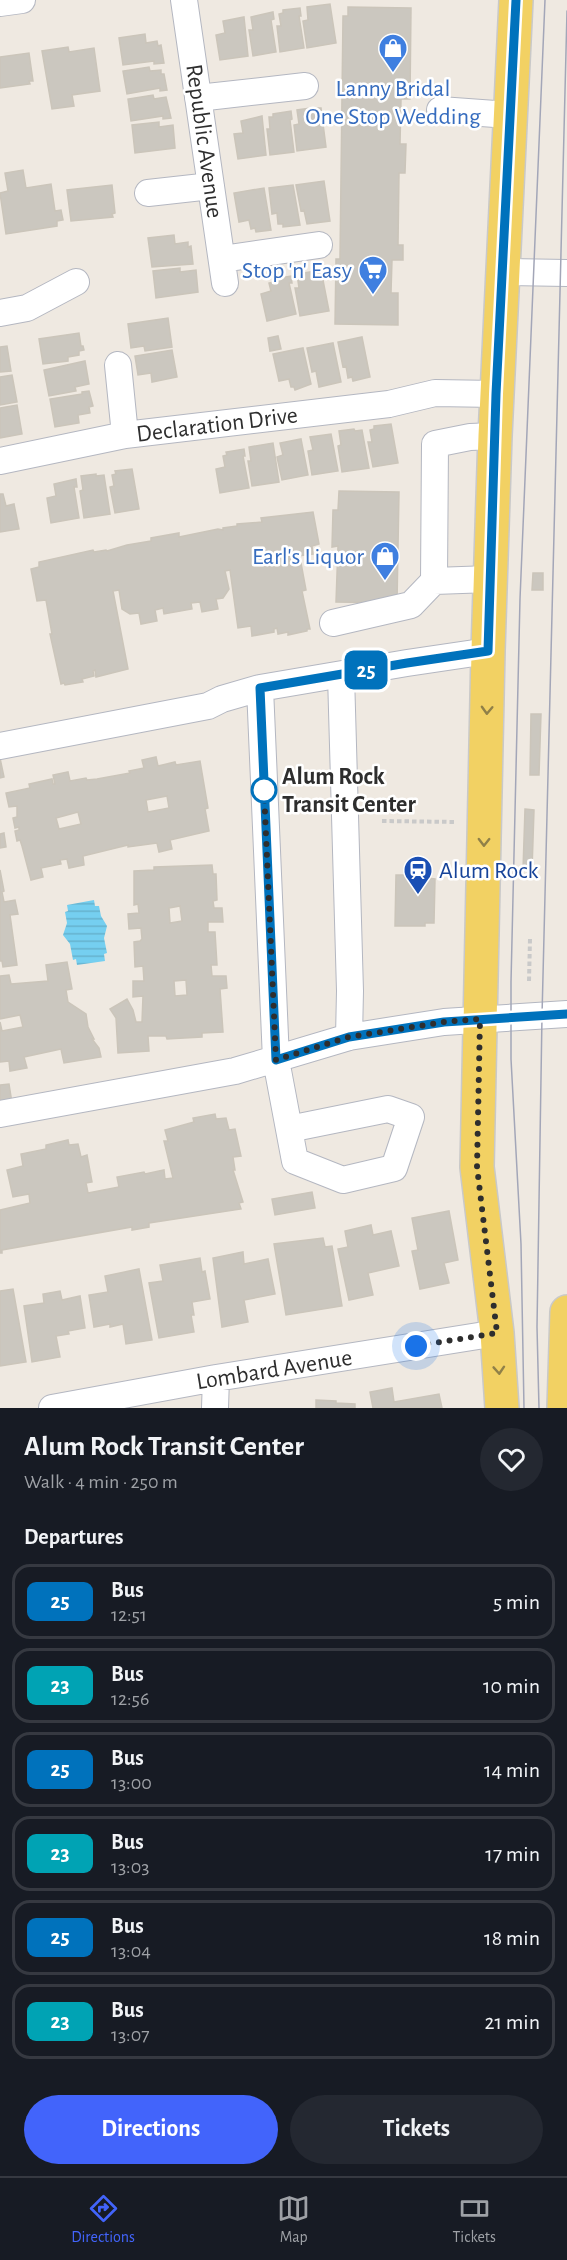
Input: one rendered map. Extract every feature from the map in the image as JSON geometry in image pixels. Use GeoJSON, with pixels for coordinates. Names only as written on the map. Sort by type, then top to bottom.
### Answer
{"type":"FeatureCollection","features":[{"type":"Feature","properties":{"kind":"main road"},"geometry":{"type":"LineString","coordinates":[[502,1408],[497,1333],[477,1167],[496,394],[516,0]]}},
{"type":"Feature","properties":{"kind":"main road"},"geometry":{"type":"LineString","coordinates":[[564,1408],[567,1312]]}},
{"type":"Feature","properties":{"kind":"street"},"geometry":{"type":"LineString","coordinates":[[0,3],[22,0]]}},
{"type":"Feature","properties":{"kind":"street","name":"Republic Avenue"},"geometry":{"type":"LineString","coordinates":[[184,0],[224,271],[319,245]]}},
{"type":"Feature","properties":{"kind":"street"},"geometry":{"type":"LineString","coordinates":[[198,98],[305,86]]}},
{"type":"Feature","properties":{"kind":"street"},"geometry":{"type":"LineString","coordinates":[[440,110],[509,115]]}},
{"type":"Feature","properties":{"kind":"street"},"geometry":{"type":"LineString","coordinates":[[148,193],[211,186]]}},
{"type":"Feature","properties":{"kind":"street"},"geometry":{"type":"LineString","coordinates":[[502,272],[567,273]]}},
{"type":"Feature","properties":{"kind":"street"},"geometry":{"type":"LineString","coordinates":[[0,313],[27,308],[76,282]]}},
{"type":"Feature","properties":{"kind":"street"},"geometry":{"type":"LineString","coordinates":[[118,365],[125,435]]}},
{"type":"Feature","properties":{"kind":"street","name":"Declaration Drive"},"geometry":{"type":"LineString","coordinates":[[0,461],[125,435],[389,404],[435,393],[496,394]]}},
{"type":"Feature","properties":{"kind":"street"},"geometry":{"type":"LineString","coordinates":[[333,623],[411,605],[434,581],[435,444],[470,437],[495,436]]}},
{"type":"Feature","properties":{"kind":"street"},"geometry":{"type":"LineString","coordinates":[[434,581],[490,579]]}},
{"type":"Feature","properties":{"kind":"street"},"geometry":{"type":"LineString","coordinates":[[0,746],[208,706],[222,699],[260,688],[488,651]]}},
{"type":"Feature","properties":{"kind":"street"},"geometry":{"type":"LineString","coordinates":[[341,675],[350,991],[349,1037]]}},
{"type":"Feature","properties":{"kind":"street"},"geometry":{"type":"LineString","coordinates":[[260,688],[276,1060],[289,1129]]}},
{"type":"Feature","properties":{"kind":"street"},"geometry":{"type":"LineString","coordinates":[[0,1114],[235,1071],[349,1037],[444,1022],[567,1014]]}},
{"type":"Feature","properties":{"kind":"street","name":"Lombard Avenue"},"geometry":{"type":"LineString","coordinates":[[52,1408],[216,1378],[497,1333]]}},
{"type":"Feature","properties":{"kind":"street"},"geometry":{"type":"LineString","coordinates":[[216,1378],[216,1408]]}},
{"type":"Feature","properties":{"kind":"path"},"geometry":{"type":"LineString","coordinates":[[382,821],[458,822]]}},
{"type":"Feature","properties":{"kind":"path"},"geometry":{"type":"LineString","coordinates":[[528,981],[530,939]]}},
{"type":"Feature","properties":{"kind":"water"},"geometry":{"type":"Polygon","coordinates":[[[94,900],[107,926],[104,938],[107,953],[104,954],[105,961],[77,965],[76,959],[73,960],[70,944],[63,935],[67,923],[65,912],[68,911],[67,905],[94,900]]]}},
{"type":"Feature","properties":{"kind":"building"},"geometry":{"type":"Polygon","coordinates":[[[330,4],[336,43],[307,48],[303,21],[308,20],[307,7],[330,4]]]}},
{"type":"Feature","properties":{"kind":"building"},"geometry":{"type":"Polygon","coordinates":[[[348,7],[411,8],[410,99],[401,99],[400,144],[406,144],[405,173],[399,173],[398,245],[403,245],[403,260],[392,260],[391,293],[398,293],[398,325],[335,324],[336,259],[340,259],[343,16],[348,16],[348,7]]]}},
{"type":"Feature","properties":{"kind":"building"},"geometry":{"type":"Polygon","coordinates":[[[300,8],[304,48],[280,52],[277,26],[281,26],[279,14],[283,13],[283,10],[300,8]]]}},
{"type":"Feature","properties":{"kind":"building"},"geometry":{"type":"Polygon","coordinates":[[[273,12],[274,19],[271,20],[276,52],[253,56],[249,30],[253,30],[251,17],[273,12]]]}},
{"type":"Feature","properties":{"kind":"building"},"geometry":{"type":"Polygon","coordinates":[[[244,17],[248,56],[220,60],[216,35],[225,33],[223,21],[244,17]]]}},
{"type":"Feature","properties":{"kind":"building"},"geometry":{"type":"Polygon","coordinates":[[[145,34],[146,43],[157,41],[158,46],[161,45],[164,63],[154,64],[154,61],[123,65],[119,38],[145,34]]]}},
{"type":"Feature","properties":{"kind":"building"},"geometry":{"type":"Polygon","coordinates":[[[68,47],[69,52],[94,48],[100,91],[72,95],[74,106],[52,109],[42,51],[68,47]]]}},
{"type":"Feature","properties":{"kind":"building"},"geometry":{"type":"Polygon","coordinates":[[[29,53],[33,81],[29,81],[30,84],[0,88],[0,57],[29,53]]]}},
{"type":"Feature","properties":{"kind":"building"},"geometry":{"type":"Polygon","coordinates":[[[149,67],[150,71],[161,70],[167,90],[160,91],[160,88],[127,94],[123,71],[149,67]]]}},
{"type":"Feature","properties":{"kind":"building"},"geometry":{"type":"Polygon","coordinates":[[[153,95],[154,99],[166,97],[171,118],[163,119],[163,116],[131,121],[128,99],[153,95]]]}},
{"type":"Feature","properties":{"kind":"building"},"geometry":{"type":"Polygon","coordinates":[[[321,108],[326,147],[297,151],[294,125],[299,124],[297,110],[321,108]]]}},
{"type":"Feature","properties":{"kind":"building"},"geometry":{"type":"Polygon","coordinates":[[[291,111],[294,152],[270,155],[267,129],[270,129],[269,117],[273,117],[273,114],[291,111]]]}},
{"type":"Feature","properties":{"kind":"building"},"geometry":{"type":"Polygon","coordinates":[[[262,116],[266,155],[238,159],[234,134],[243,133],[241,121],[262,116]]]}},
{"type":"Feature","properties":{"kind":"building"},"geometry":{"type":"Polygon","coordinates":[[[159,122],[159,127],[173,125],[175,148],[135,153],[132,125],[159,122]]]}},
{"type":"Feature","properties":{"kind":"building"},"geometry":{"type":"Polygon","coordinates":[[[23,170],[26,188],[51,184],[55,211],[61,210],[63,220],[57,221],[57,226],[6,234],[0,193],[8,191],[5,173],[23,170]]]}},
{"type":"Feature","properties":{"kind":"building"},"geometry":{"type":"Polygon","coordinates":[[[324,181],[330,221],[307,224],[304,210],[301,211],[296,185],[324,181]]]}},
{"type":"Feature","properties":{"kind":"building"},"geometry":{"type":"Polygon","coordinates":[[[112,185],[115,213],[112,214],[113,217],[71,221],[67,190],[112,185]]]}},
{"type":"Feature","properties":{"kind":"building"},"geometry":{"type":"Polygon","coordinates":[[[293,185],[300,225],[283,227],[283,224],[278,224],[277,213],[272,214],[269,188],[293,185]]]}},
{"type":"Feature","properties":{"kind":"building"},"geometry":{"type":"Polygon","coordinates":[[[264,188],[271,230],[256,232],[255,228],[251,229],[249,220],[239,222],[234,193],[264,188]]]}},
{"type":"Feature","properties":{"kind":"building"},"geometry":{"type":"Polygon","coordinates":[[[174,235],[175,244],[188,242],[188,247],[191,246],[193,264],[152,267],[148,238],[174,235]]]}},
{"type":"Feature","properties":{"kind":"building"},"geometry":{"type":"Polygon","coordinates":[[[180,268],[180,272],[196,270],[198,292],[156,298],[153,271],[180,268]]]}},
{"type":"Feature","properties":{"kind":"building"},"geometry":{"type":"Polygon","coordinates":[[[321,270],[329,311],[300,316],[295,288],[299,288],[297,274],[321,270]]]}},
{"type":"Feature","properties":{"kind":"building"},"geometry":{"type":"Polygon","coordinates":[[[291,276],[292,283],[289,283],[296,314],[267,321],[261,294],[271,291],[269,283],[274,282],[274,279],[291,276]]]}},
{"type":"Feature","properties":{"kind":"building"},"geometry":{"type":"Polygon","coordinates":[[[168,318],[172,347],[145,351],[144,346],[131,348],[128,324],[168,318]]]}},
{"type":"Feature","properties":{"kind":"building"},"geometry":{"type":"Polygon","coordinates":[[[79,333],[84,350],[79,351],[79,355],[68,357],[68,361],[43,364],[39,339],[79,333]]]}},
{"type":"Feature","properties":{"kind":"building"},"geometry":{"type":"Polygon","coordinates":[[[278,336],[281,349],[270,351],[268,338],[278,336]]]}},
{"type":"Feature","properties":{"kind":"building"},"geometry":{"type":"Polygon","coordinates":[[[362,337],[370,377],[353,381],[352,377],[348,378],[346,366],[343,367],[338,342],[362,337]]]}},
{"type":"Feature","properties":{"kind":"building"},"geometry":{"type":"Polygon","coordinates":[[[333,343],[341,382],[319,387],[316,371],[312,372],[307,348],[333,343]]]}},
{"type":"Feature","properties":{"kind":"building"},"geometry":{"type":"Polygon","coordinates":[[[7,346],[11,371],[0,372],[0,347],[7,346]]]}},
{"type":"Feature","properties":{"kind":"building"},"geometry":{"type":"Polygon","coordinates":[[[303,348],[311,384],[295,390],[291,387],[289,379],[279,381],[273,354],[303,348]]]}},
{"type":"Feature","properties":{"kind":"building"},"geometry":{"type":"Polygon","coordinates":[[[172,350],[177,377],[152,382],[151,373],[138,375],[135,356],[172,350]]]}},
{"type":"Feature","properties":{"kind":"building"},"geometry":{"type":"Polygon","coordinates":[[[85,361],[89,384],[75,387],[76,391],[49,396],[44,370],[85,361]]]}},
{"type":"Feature","properties":{"kind":"building"},"geometry":{"type":"Polygon","coordinates":[[[12,375],[17,402],[0,405],[0,377],[12,375]]]}},
{"type":"Feature","properties":{"kind":"building"},"geometry":{"type":"Polygon","coordinates":[[[89,391],[93,406],[89,407],[90,413],[78,415],[79,423],[55,427],[50,399],[89,391]]]}},
{"type":"Feature","properties":{"kind":"building"},"geometry":{"type":"Polygon","coordinates":[[[17,405],[22,434],[0,438],[0,408],[17,405]]]}},
{"type":"Feature","properties":{"kind":"building"},"geometry":{"type":"Polygon","coordinates":[[[391,424],[398,463],[373,467],[368,442],[372,442],[370,430],[374,429],[374,426],[391,424]]]}},
{"type":"Feature","properties":{"kind":"building"},"geometry":{"type":"Polygon","coordinates":[[[354,429],[355,431],[362,430],[369,468],[342,472],[338,446],[341,445],[339,431],[354,429]]]}},
{"type":"Feature","properties":{"kind":"building"},"geometry":{"type":"Polygon","coordinates":[[[331,434],[338,471],[312,475],[308,451],[313,450],[310,437],[331,434]]]}},
{"type":"Feature","properties":{"kind":"building"},"geometry":{"type":"Polygon","coordinates":[[[301,439],[308,475],[282,480],[277,457],[283,455],[280,443],[301,439]]]}},
{"type":"Feature","properties":{"kind":"building"},"geometry":{"type":"Polygon","coordinates":[[[273,443],[279,482],[252,486],[248,461],[251,461],[249,447],[273,443]]]}},
{"type":"Feature","properties":{"kind":"building"},"geometry":{"type":"Polygon","coordinates":[[[244,449],[245,456],[243,456],[249,488],[220,493],[216,469],[225,467],[223,456],[227,455],[226,452],[244,449]]]}},
{"type":"Feature","properties":{"kind":"building"},"geometry":{"type":"Polygon","coordinates":[[[132,469],[139,509],[115,513],[110,487],[114,486],[112,475],[116,474],[115,471],[132,469]]]}},
{"type":"Feature","properties":{"kind":"building"},"geometry":{"type":"Polygon","coordinates":[[[96,474],[96,476],[104,475],[110,514],[84,518],[80,491],[83,490],[81,476],[96,474]]]}},
{"type":"Feature","properties":{"kind":"building"},"geometry":{"type":"Polygon","coordinates":[[[76,479],[77,487],[74,487],[79,518],[51,523],[47,498],[56,496],[54,484],[76,479]]]}},
{"type":"Feature","properties":{"kind":"building"},"geometry":{"type":"Polygon","coordinates":[[[339,491],[399,492],[397,603],[336,602],[338,546],[332,547],[333,510],[338,510],[339,491]]]}},
{"type":"Feature","properties":{"kind":"building"},"geometry":{"type":"Polygon","coordinates":[[[0,494],[3,494],[6,506],[14,504],[19,529],[0,532],[0,494]]]}},
{"type":"Feature","properties":{"kind":"building"},"geometry":{"type":"Polygon","coordinates":[[[313,512],[319,544],[312,546],[313,554],[297,556],[298,564],[301,563],[306,590],[302,591],[310,629],[288,635],[288,632],[278,634],[277,628],[274,632],[252,636],[251,626],[238,628],[230,570],[225,571],[229,589],[223,598],[216,599],[218,609],[202,612],[200,602],[191,603],[192,609],[164,614],[163,608],[155,610],[157,621],[141,624],[139,613],[130,614],[122,609],[119,590],[113,591],[128,669],[96,677],[95,670],[93,671],[94,676],[82,679],[83,682],[61,684],[50,634],[52,634],[46,600],[37,601],[31,569],[39,567],[39,562],[93,550],[94,552],[107,551],[151,541],[151,538],[179,533],[179,537],[223,530],[223,528],[237,526],[237,524],[262,522],[261,518],[313,512]]]}},
{"type":"Feature","properties":{"kind":"building"},"geometry":{"type":"Polygon","coordinates":[[[533,573],[543,573],[543,590],[532,590],[533,573]]]}},
{"type":"Feature","properties":{"kind":"building"},"geometry":{"type":"Polygon","coordinates":[[[531,714],[541,714],[539,775],[530,775],[531,714]]]}},
{"type":"Feature","properties":{"kind":"building"},"geometry":{"type":"Polygon","coordinates":[[[156,757],[158,766],[175,762],[176,765],[200,761],[208,808],[205,809],[209,831],[170,840],[172,849],[159,852],[157,843],[128,847],[128,845],[83,856],[84,865],[69,868],[67,859],[60,860],[61,864],[41,868],[43,877],[31,880],[22,846],[20,840],[17,841],[15,831],[19,830],[19,827],[15,828],[13,818],[17,817],[17,806],[9,807],[6,793],[30,788],[29,784],[52,779],[55,784],[53,775],[68,772],[70,781],[130,773],[129,771],[144,768],[142,760],[156,757]],[[167,796],[146,800],[148,812],[169,808],[167,796]],[[78,812],[56,818],[59,829],[81,824],[78,812]]]}},
{"type":"Feature","properties":{"kind":"building"},"geometry":{"type":"Polygon","coordinates":[[[0,758],[4,777],[0,778],[0,758]]]}},
{"type":"Feature","properties":{"kind":"building"},"geometry":{"type":"Polygon","coordinates":[[[525,809],[534,810],[532,870],[523,870],[525,809]]]}},
{"type":"Feature","properties":{"kind":"building"},"geometry":{"type":"Polygon","coordinates":[[[4,833],[6,847],[0,848],[0,834],[4,833]]]}},
{"type":"Feature","properties":{"kind":"building"},"geometry":{"type":"Polygon","coordinates":[[[212,865],[213,874],[216,874],[217,900],[213,901],[214,908],[222,908],[223,922],[208,922],[208,932],[215,932],[217,965],[211,965],[212,976],[226,976],[227,988],[220,989],[223,1032],[202,1033],[202,1037],[167,1039],[166,1036],[148,1036],[149,1051],[118,1053],[116,1018],[110,1009],[127,999],[136,1022],[142,1022],[143,996],[133,997],[133,981],[144,981],[143,966],[135,967],[134,942],[142,939],[141,928],[129,929],[128,914],[139,913],[138,904],[134,905],[134,871],[154,870],[154,867],[212,865]],[[180,906],[169,908],[170,923],[182,921],[180,906]],[[186,980],[174,981],[175,996],[187,995],[186,980]]]}},
{"type":"Feature","properties":{"kind":"building"},"geometry":{"type":"Polygon","coordinates":[[[0,870],[4,902],[15,900],[18,914],[10,915],[17,965],[3,967],[0,961],[0,870]]]}},
{"type":"Feature","properties":{"kind":"building"},"geometry":{"type":"Polygon","coordinates":[[[396,875],[426,875],[426,878],[435,879],[434,923],[425,923],[425,926],[395,926],[396,875]]]}},
{"type":"Feature","properties":{"kind":"building"},"geometry":{"type":"Polygon","coordinates":[[[67,962],[72,989],[66,990],[68,1002],[86,1014],[88,1027],[94,1039],[92,1039],[99,1048],[101,1057],[64,1063],[61,1049],[24,1057],[27,1068],[10,1071],[9,1061],[0,1062],[0,1022],[2,1031],[23,1027],[20,1015],[0,1019],[0,976],[9,975],[11,984],[48,981],[46,965],[67,962]]]}},
{"type":"Feature","properties":{"kind":"building"},"geometry":{"type":"Polygon","coordinates":[[[9,1084],[12,1103],[0,1105],[0,1085],[9,1084]]]}},
{"type":"Feature","properties":{"kind":"building"},"geometry":{"type":"Polygon","coordinates":[[[215,1114],[216,1119],[226,1118],[229,1130],[235,1129],[241,1156],[233,1157],[235,1170],[233,1170],[243,1202],[239,1203],[241,1209],[149,1223],[149,1227],[132,1230],[132,1227],[2,1250],[0,1253],[0,1210],[30,1203],[29,1194],[13,1197],[7,1170],[23,1166],[21,1154],[46,1149],[46,1145],[68,1140],[69,1145],[78,1144],[81,1157],[87,1155],[92,1182],[86,1183],[88,1193],[119,1187],[117,1177],[144,1172],[145,1174],[164,1170],[165,1179],[173,1178],[164,1141],[168,1141],[165,1130],[194,1122],[193,1118],[215,1114]]]}},
{"type":"Feature","properties":{"kind":"building"},"geometry":{"type":"Polygon","coordinates":[[[312,1192],[315,1208],[275,1215],[272,1199],[312,1192]]]}},
{"type":"Feature","properties":{"kind":"building"},"geometry":{"type":"Polygon","coordinates":[[[449,1211],[458,1260],[444,1263],[449,1283],[420,1289],[412,1251],[418,1250],[412,1218],[449,1211]]]}},
{"type":"Feature","properties":{"kind":"building"},"geometry":{"type":"Polygon","coordinates":[[[371,1225],[373,1235],[391,1231],[399,1266],[368,1273],[373,1295],[349,1300],[338,1249],[348,1247],[345,1231],[371,1225]]]}},
{"type":"Feature","properties":{"kind":"building"},"geometry":{"type":"Polygon","coordinates":[[[323,1238],[325,1247],[332,1246],[342,1306],[286,1315],[274,1244],[323,1238]]]}},
{"type":"Feature","properties":{"kind":"building"},"geometry":{"type":"Polygon","coordinates":[[[243,1252],[244,1264],[268,1259],[275,1294],[244,1300],[248,1322],[222,1327],[213,1258],[243,1252]]]}},
{"type":"Feature","properties":{"kind":"building"},"geometry":{"type":"Polygon","coordinates":[[[200,1258],[210,1299],[192,1302],[194,1315],[191,1315],[194,1332],[159,1338],[149,1283],[163,1281],[160,1265],[200,1258]]]}},
{"type":"Feature","properties":{"kind":"building"},"geometry":{"type":"Polygon","coordinates":[[[139,1269],[152,1340],[126,1344],[123,1324],[94,1327],[89,1295],[108,1292],[105,1276],[139,1269]]]}},
{"type":"Feature","properties":{"kind":"building"},"geometry":{"type":"Polygon","coordinates":[[[13,1289],[26,1362],[0,1366],[0,1291],[13,1289]]]}},
{"type":"Feature","properties":{"kind":"building"},"geometry":{"type":"Polygon","coordinates":[[[60,1291],[62,1300],[80,1296],[85,1328],[56,1336],[60,1357],[32,1362],[24,1306],[44,1303],[43,1294],[60,1291]]]}},
{"type":"Feature","properties":{"kind":"building"},"geometry":{"type":"Polygon","coordinates":[[[392,1388],[394,1402],[439,1394],[442,1408],[373,1408],[370,1392],[392,1388]]]}},
{"type":"Feature","properties":{"kind":"building"},"geometry":{"type":"Polygon","coordinates":[[[316,1400],[355,1404],[355,1408],[316,1408],[316,1400]]]}},
{"type":"Feature","properties":{"kind":"tram line"},"geometry":{"type":"LineString","coordinates":[[524,1408],[521,1244],[511,1059],[511,982],[520,599],[545,0]]}},
{"type":"Feature","properties":{"kind":"tram line"},"geometry":{"type":"LineString","coordinates":[[539,1408],[537,1327],[542,1016],[567,11]]}},
{"type":"Feature","properties":{"kind":"bus line","name":"25"},"geometry":{"type":"LineString","coordinates":[[516,0],[496,394],[488,651],[260,688],[272,1015],[276,1060],[349,1037],[444,1022],[567,1014]]}},
{"type":"Feature","properties":{"kind":"place","name":"Lanny Bridal One Stop Wedding"},"geometry":{"type":"Point","coordinates":[393,74]}},
{"type":"Feature","properties":{"kind":"place","name":"Stop 'n' Easy"},"geometry":{"type":"Point","coordinates":[373,296]}},
{"type":"Feature","properties":{"kind":"place","name":"Earl's Liquor"},"geometry":{"type":"Point","coordinates":[385,582]}},
{"type":"Feature","properties":{"kind":"place","name":"Alum Rock Transit Center"},"geometry":{"type":"Point","coordinates":[264,790]}},
{"type":"Feature","properties":{"kind":"place","name":"Alum Rock"},"geometry":{"type":"Point","coordinates":[418,896]}},
{"type":"Feature","properties":{"kind":"route"},"geometry":{"type":"LineString","coordinates":[[264,790],[272,1015],[276,1060],[349,1037],[444,1022],[480,1019],[477,1167],[497,1333],[416,1346]]}}]}
